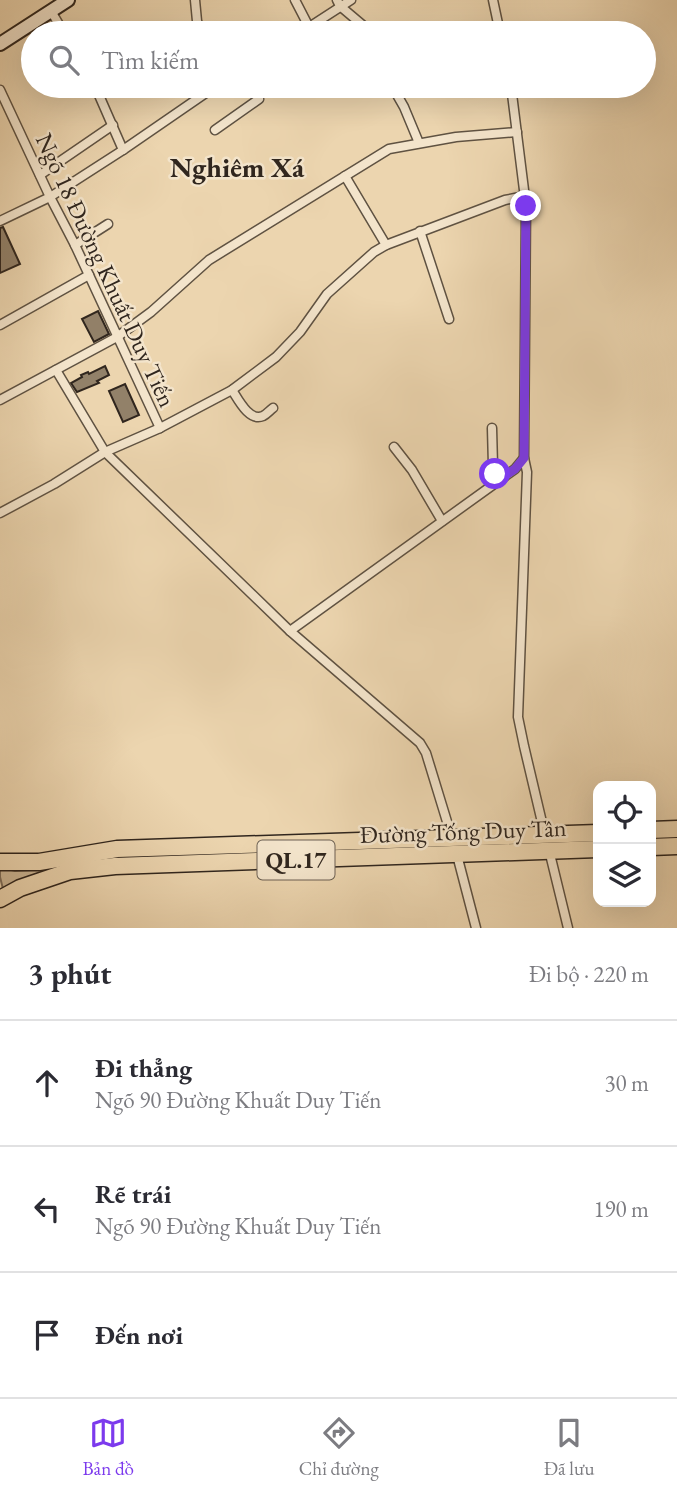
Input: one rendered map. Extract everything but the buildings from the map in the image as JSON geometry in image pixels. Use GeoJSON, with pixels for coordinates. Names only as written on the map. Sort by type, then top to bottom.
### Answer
{"type":"FeatureCollection","features":[{"type":"Feature","properties":{"kind":"highway"},"geometry":{"type":"LineString","coordinates":[[656,830],[677,829]]}},
{"type":"Feature","properties":{"kind":"highway","name":"Đường Tống Duy Tân"},"geometry":{"type":"LineString","coordinates":[[0,899],[29,885],[70,871],[115,866],[457,855],[593,834]]}},
{"type":"Feature","properties":{"kind":"highway","name":"Đường Tống Duy Tân"},"geometry":{"type":"LineString","coordinates":[[0,862],[38,862],[117,849],[453,838],[593,848]]}},
{"type":"Feature","properties":{"kind":"highway"},"geometry":{"type":"LineString","coordinates":[[299,843],[300,860]]}},
{"type":"Feature","properties":{"kind":"highway"},"geometry":{"type":"LineString","coordinates":[[656,847],[677,846]]}},
{"type":"Feature","properties":{"kind":"main road"},"geometry":{"type":"LineString","coordinates":[[34,21],[57,5]]}},
{"type":"Feature","properties":{"kind":"main road"},"geometry":{"type":"LineString","coordinates":[[0,44],[21,30]]}},
{"type":"Feature","properties":{"kind":"street"},"geometry":{"type":"LineString","coordinates":[[195,0],[197,21]]}},
{"type":"Feature","properties":{"kind":"street"},"geometry":{"type":"LineString","coordinates":[[295,0],[306,21]]}},
{"type":"Feature","properties":{"kind":"street"},"geometry":{"type":"LineString","coordinates":[[316,21],[338,3],[351,0]]}},
{"type":"Feature","properties":{"kind":"street"},"geometry":{"type":"LineString","coordinates":[[493,0],[497,21]]}},
{"type":"Feature","properties":{"kind":"street"},"geometry":{"type":"LineString","coordinates":[[338,3],[358,21]]}},
{"type":"Feature","properties":{"kind":"street","name":"Ngõ 18 Đường Khuất Duy Tiến"},"geometry":{"type":"LineString","coordinates":[[0,90],[160,428]]}},
{"type":"Feature","properties":{"kind":"street"},"geometry":{"type":"LineString","coordinates":[[101,98],[123,150]]}},
{"type":"Feature","properties":{"kind":"street"},"geometry":{"type":"LineString","coordinates":[[0,221],[50,197],[199,98]]}},
{"type":"Feature","properties":{"kind":"street"},"geometry":{"type":"LineString","coordinates":[[215,130],[258,98]]}},
{"type":"Feature","properties":{"kind":"street"},"geometry":{"type":"LineString","coordinates":[[399,98],[419,143]]}},
{"type":"Feature","properties":{"kind":"street"},"geometry":{"type":"LineString","coordinates":[[513,98],[525,196],[524,458],[527,472],[518,717],[568,928]]}},
{"type":"Feature","properties":{"kind":"street"},"geometry":{"type":"LineString","coordinates":[[40,175],[113,125]]}},
{"type":"Feature","properties":{"kind":"street"},"geometry":{"type":"LineString","coordinates":[[0,400],[117,337],[209,260],[389,149],[456,137],[517,132]]}},
{"type":"Feature","properties":{"kind":"street"},"geometry":{"type":"LineString","coordinates":[[345,176],[386,245]]}},
{"type":"Feature","properties":{"kind":"street"},"geometry":{"type":"LineString","coordinates":[[0,513],[106,453],[232,390],[276,357],[300,332],[327,294],[374,252],[420,231],[505,200],[525,196]]}},
{"type":"Feature","properties":{"kind":"street"},"geometry":{"type":"LineString","coordinates":[[75,245],[108,224]]}},
{"type":"Feature","properties":{"kind":"street"},"geometry":{"type":"LineString","coordinates":[[420,231],[449,319]]}},
{"type":"Feature","properties":{"kind":"street"},"geometry":{"type":"LineString","coordinates":[[0,325],[89,275]]}},
{"type":"Feature","properties":{"kind":"street"},"geometry":{"type":"LineString","coordinates":[[56,370],[106,453],[290,631],[420,743],[426,753],[453,838]]}},
{"type":"Feature","properties":{"kind":"street"},"geometry":{"type":"LineString","coordinates":[[232,390],[251,415],[262,416],[273,408]]}},
{"type":"Feature","properties":{"kind":"street"},"geometry":{"type":"LineString","coordinates":[[492,429],[493,466],[497,481]]}},
{"type":"Feature","properties":{"kind":"street"},"geometry":{"type":"LineString","coordinates":[[394,447],[422,485],[442,521]]}},
{"type":"Feature","properties":{"kind":"street"},"geometry":{"type":"LineString","coordinates":[[290,631],[515,469],[524,458]]}},
{"type":"Feature","properties":{"kind":"street"},"geometry":{"type":"LineString","coordinates":[[457,855],[476,928]]}},
{"type":"Feature","properties":{"kind":"shaded area"},"geometry":{"type":"Polygon","coordinates":[[[286,849],[290,851],[288,855],[91,864],[4,893],[0,877],[0,867],[15,871],[32,870],[100,857],[286,849]]]}},
{"type":"Feature","properties":{"kind":"district","name":"Nghiêm Xá"},"geometry":{"type":"Point","coordinates":[237,167]}},
{"type":"Feature","properties":{"kind":"route"},"geometry":{"type":"LineString","coordinates":[[495,474],[497,481],[515,469],[524,458],[526,442],[526,206]]}}]}
